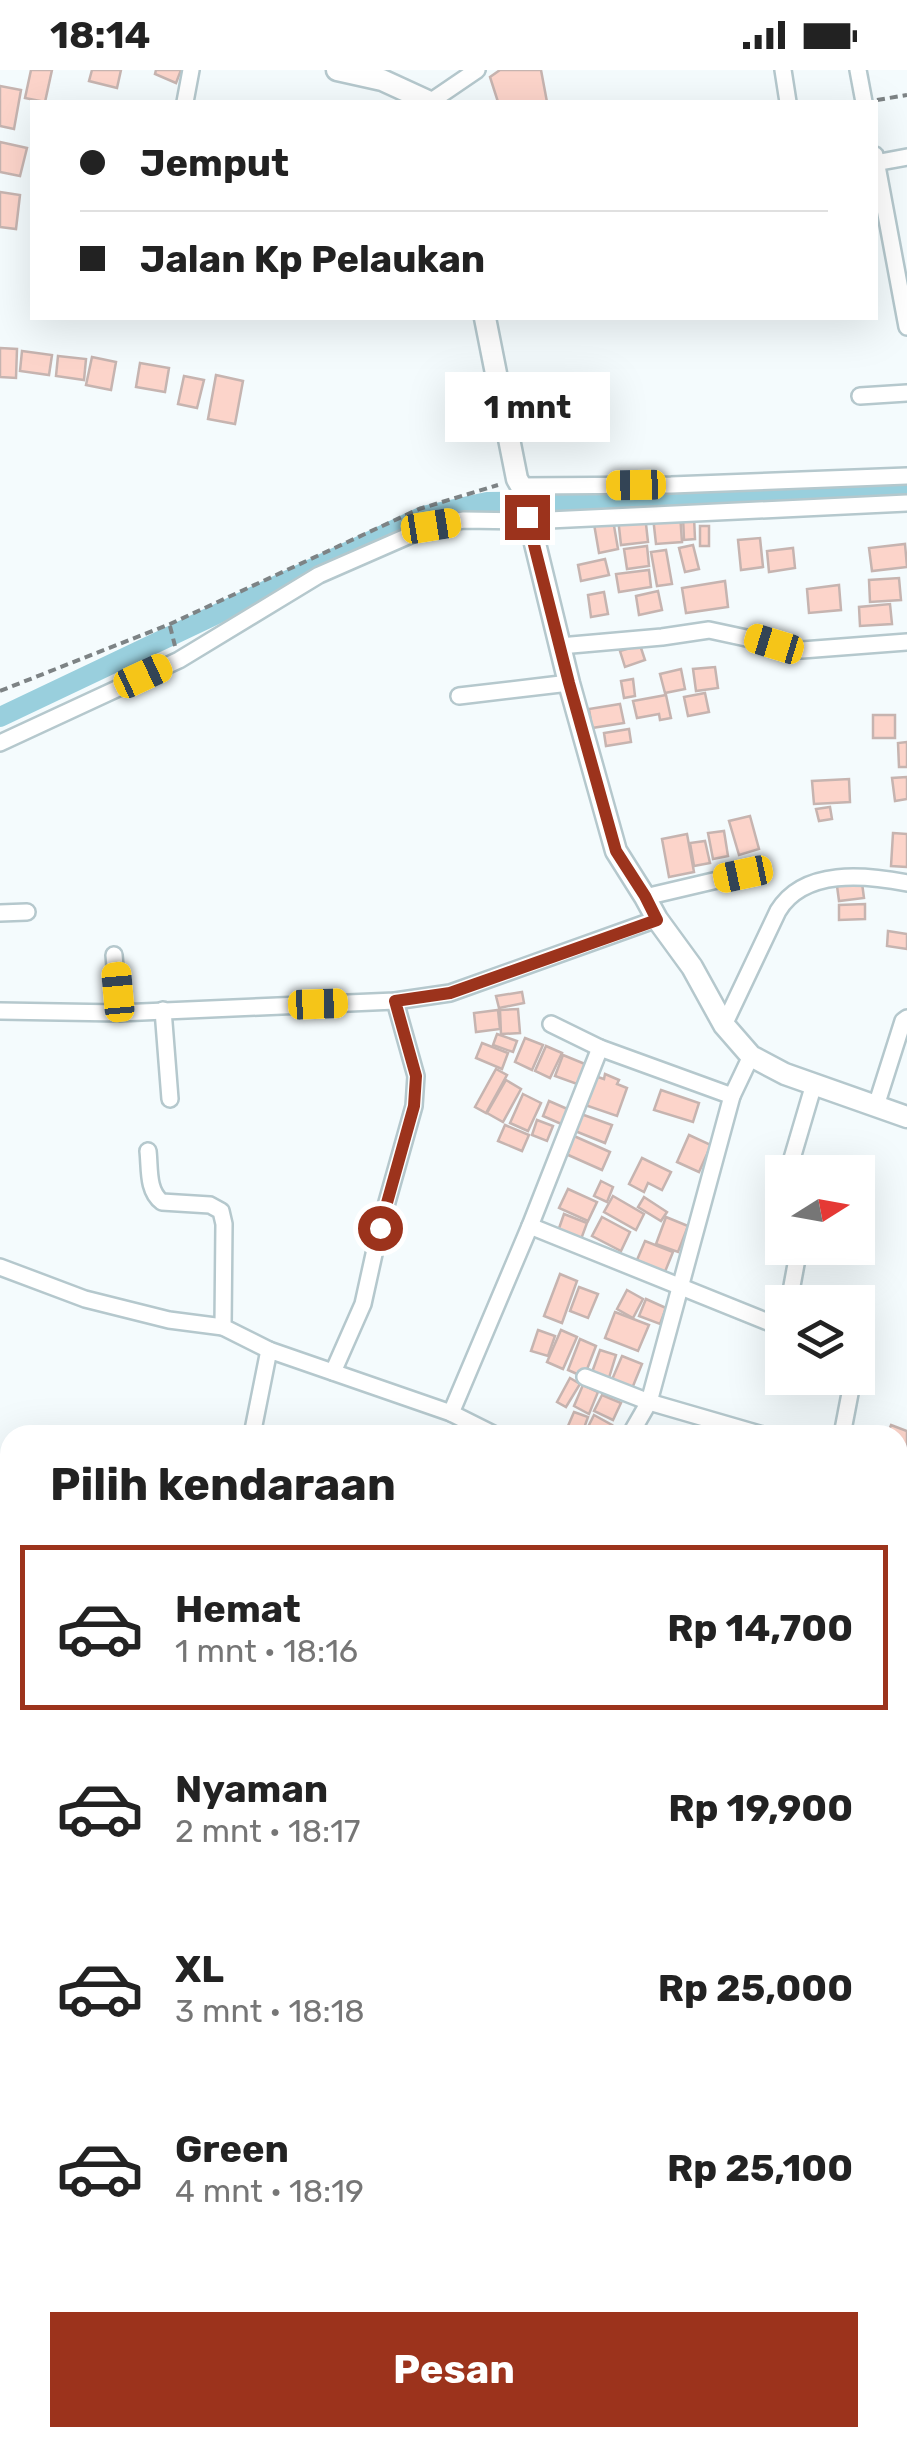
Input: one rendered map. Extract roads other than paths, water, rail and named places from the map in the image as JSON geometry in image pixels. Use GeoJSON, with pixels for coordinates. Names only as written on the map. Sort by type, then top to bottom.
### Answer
{"type":"FeatureCollection","features":[{"type":"Feature","properties":{"kind":"street"},"geometry":{"type":"LineString","coordinates":[[185,100],[192,70]]}},
{"type":"Feature","properties":{"kind":"street"},"geometry":{"type":"LineString","coordinates":[[337,70],[382,80],[426,100]]}},
{"type":"Feature","properties":{"kind":"street"},"geometry":{"type":"LineString","coordinates":[[433,100],[477,70]]}},
{"type":"Feature","properties":{"kind":"street"},"geometry":{"type":"LineString","coordinates":[[783,70],[788,100]]}},
{"type":"Feature","properties":{"kind":"street"},"geometry":{"type":"LineString","coordinates":[[858,70],[864,100]]}},
{"type":"Feature","properties":{"kind":"street"},"geometry":{"type":"LineString","coordinates":[[878,160],[907,157]]}},
{"type":"Feature","properties":{"kind":"street"},"geometry":{"type":"LineString","coordinates":[[878,171],[907,327]]}},
{"type":"Feature","properties":{"kind":"street"},"geometry":{"type":"LineString","coordinates":[[485,320],[528,519],[616,851],[724,1025],[751,1056],[785,1074],[907,1117]]}},
{"type":"Feature","properties":{"kind":"street"},"geometry":{"type":"LineString","coordinates":[[860,396],[907,393]]}},
{"type":"Feature","properties":{"kind":"street"},"geometry":{"type":"LineString","coordinates":[[519,482],[600,486],[907,476]]}},
{"type":"Feature","properties":{"kind":"street"},"geometry":{"type":"LineString","coordinates":[[600,486],[603,517]]}},
{"type":"Feature","properties":{"kind":"street"},"geometry":{"type":"LineString","coordinates":[[0,743],[179,660],[319,575],[431,526],[464,520],[907,503]]}},
{"type":"Feature","properties":{"kind":"street"},"geometry":{"type":"LineString","coordinates":[[560,646],[708,630],[802,650],[907,642]]}},
{"type":"Feature","properties":{"kind":"street"},"geometry":{"type":"LineString","coordinates":[[459,696],[569,683]]}},
{"type":"Feature","properties":{"kind":"street"},"geometry":{"type":"LineString","coordinates":[[645,896],[743,874]]}},
{"type":"Feature","properties":{"kind":"street"},"geometry":{"type":"LineString","coordinates":[[724,1025],[778,910],[793,893],[832,878],[880,878],[907,883]]}},
{"type":"Feature","properties":{"kind":"street"},"geometry":{"type":"LineString","coordinates":[[0,913],[27,912]]}},
{"type":"Feature","properties":{"kind":"street"},"geometry":{"type":"LineString","coordinates":[[0,1011],[119,1013],[395,1001],[450,993],[657,920]]}},
{"type":"Feature","properties":{"kind":"street"},"geometry":{"type":"LineString","coordinates":[[114,955],[119,1013]]}},
{"type":"Feature","properties":{"kind":"street"},"geometry":{"type":"LineString","coordinates":[[333,1372],[363,1304],[414,1106],[416,1076],[395,1001]]}},
{"type":"Feature","properties":{"kind":"street"},"geometry":{"type":"LineString","coordinates":[[163,1010],[170,1099]]}},
{"type":"Feature","properties":{"kind":"street"},"geometry":{"type":"LineString","coordinates":[[876,1106],[907,1018]]}},
{"type":"Feature","properties":{"kind":"street"},"geometry":{"type":"LineString","coordinates":[[551,1024],[600,1048],[732,1096]]}},
{"type":"Feature","properties":{"kind":"street"},"geometry":{"type":"LineString","coordinates":[[451,1413],[600,1048]]}},
{"type":"Feature","properties":{"kind":"street"},"geometry":{"type":"LineString","coordinates":[[636,1425],[650,1402],[732,1096],[751,1056]]}},
{"type":"Feature","properties":{"kind":"street"},"geometry":{"type":"LineString","coordinates":[[793,1155],[814,1084]]}},
{"type":"Feature","properties":{"kind":"street"},"geometry":{"type":"LineString","coordinates":[[148,1151],[156,1198],[162,1202],[210,1204],[221,1211],[223,1327]]}},
{"type":"Feature","properties":{"kind":"street"},"geometry":{"type":"LineString","coordinates":[[530,1226],[765,1321]]}},
{"type":"Feature","properties":{"kind":"street"},"geometry":{"type":"LineString","coordinates":[[0,1266],[85,1299],[169,1320],[223,1327],[269,1350],[451,1413],[475,1425]]}},
{"type":"Feature","properties":{"kind":"street"},"geometry":{"type":"LineString","coordinates":[[254,1425],[269,1350]]}},
{"type":"Feature","properties":{"kind":"street"},"geometry":{"type":"LineString","coordinates":[[586,1378],[728,1425]]}},
{"type":"Feature","properties":{"kind":"street"},"geometry":{"type":"LineString","coordinates":[[844,1425],[850,1395]]}},
{"type":"Feature","properties":{"kind":"waterway"},"geometry":{"type":"LineString","coordinates":[[0,717],[423,516],[487,502],[907,488]]}}]}
